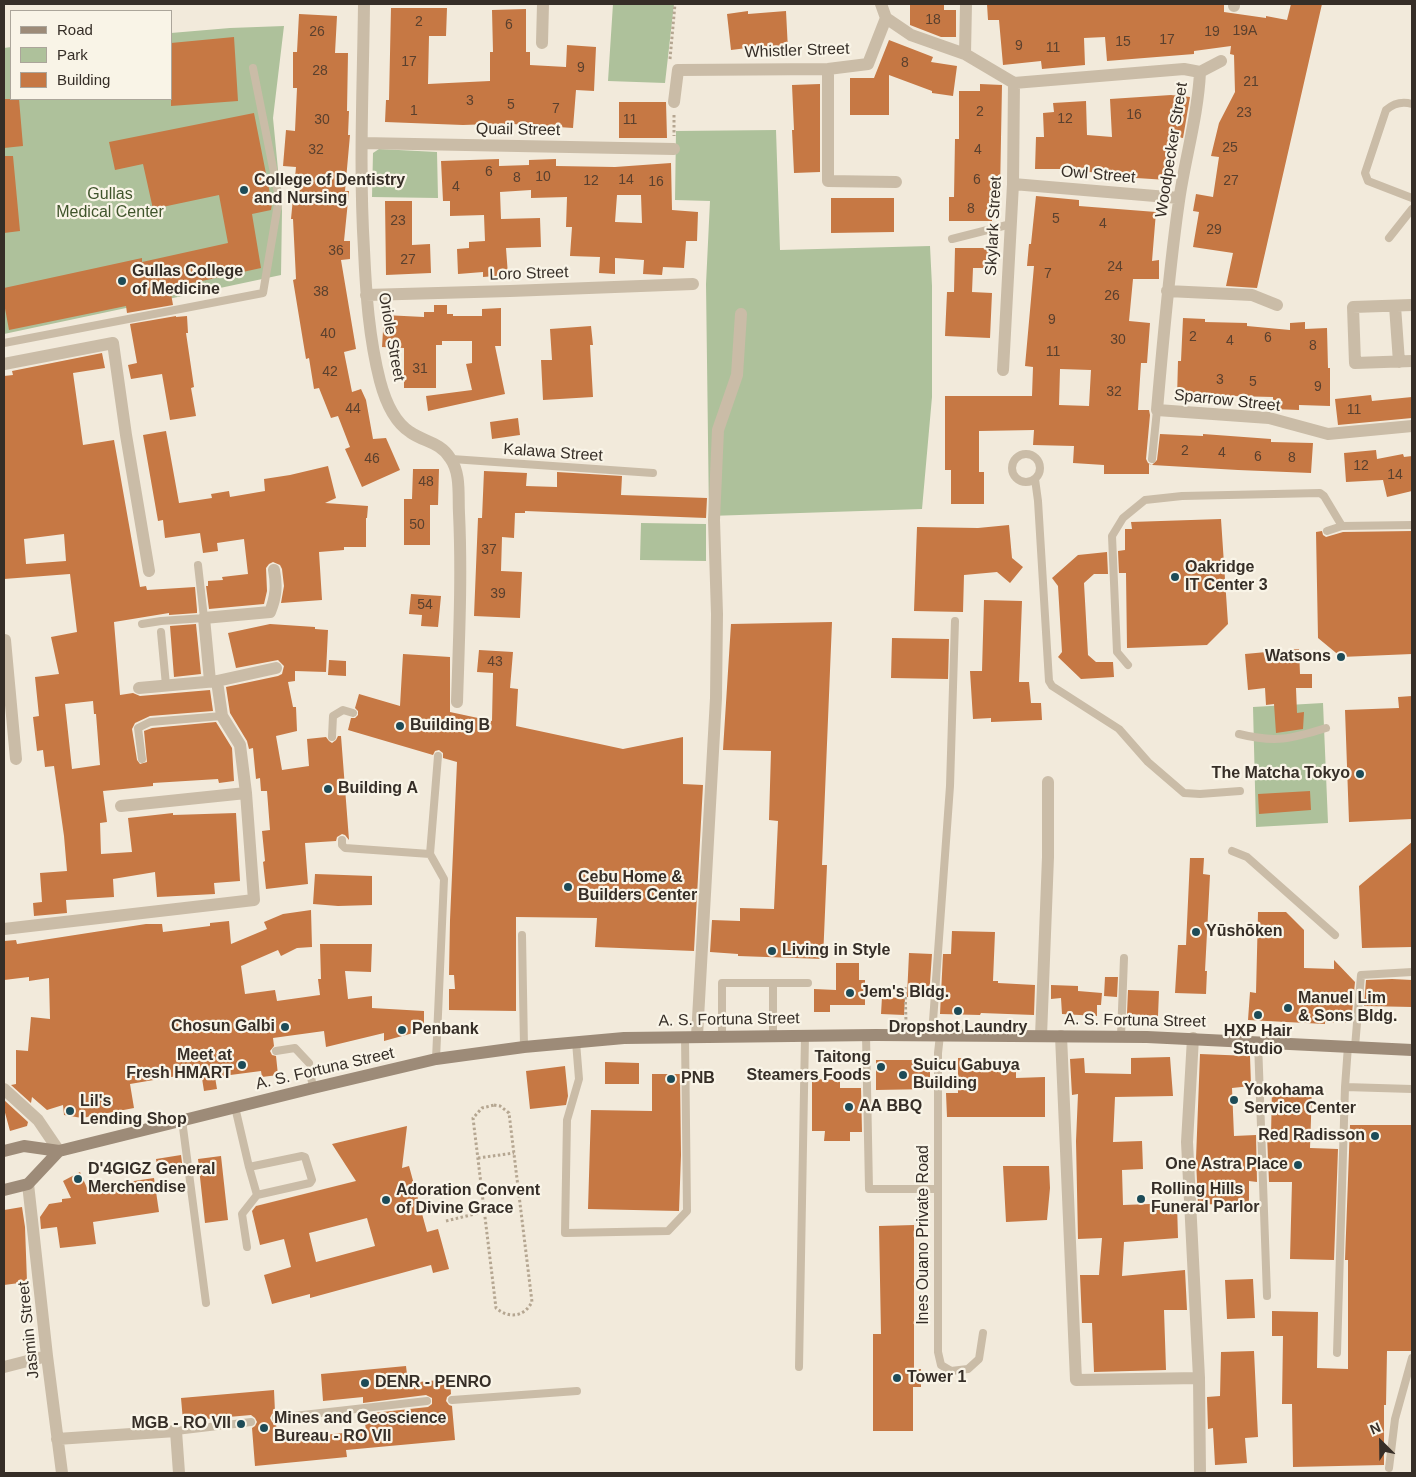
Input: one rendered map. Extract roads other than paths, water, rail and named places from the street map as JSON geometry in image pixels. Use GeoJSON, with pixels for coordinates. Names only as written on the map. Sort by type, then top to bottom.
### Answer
{"type":"FeatureCollection","features":[{"type":"Feature","properties":{"kind":"main road","name":"A. S. Fortuna Street"},"geometry":{"type":"LineString","coordinates":[[4,1151],[24,1146],[58,1151],[436,1059],[524,1047],[624,1038],[866,1035],[1121,1036],[1412,1050]]}},
{"type":"Feature","properties":{"kind":"main road"},"geometry":{"type":"LineString","coordinates":[[4,1190],[28,1184],[58,1151]]}},
{"type":"Feature","properties":{"kind":"street","name":"Oriole Street"},"geometry":{"type":"LineString","coordinates":[[364,4],[362,223],[366,295],[376,364],[380,382],[390,408],[398,422],[411,433],[444,449],[452,459]]}},
{"type":"Feature","properties":{"kind":"street"},"geometry":{"type":"LineString","coordinates":[[542,43],[543,4]]}},
{"type":"Feature","properties":{"kind":"street"},"geometry":{"type":"LineString","coordinates":[[881,4],[886,18],[911,35],[965,54],[1014,83]]}},
{"type":"Feature","properties":{"kind":"street"},"geometry":{"type":"LineString","coordinates":[[965,54],[966,4]]}},
{"type":"Feature","properties":{"kind":"street","name":"Whistler Street"},"geometry":{"type":"LineString","coordinates":[[674,102],[674,66],[828,69],[868,64],[886,18]]}},
{"type":"Feature","properties":{"kind":"street"},"geometry":{"type":"LineString","coordinates":[[1200,72],[1221,61]]}},
{"type":"Feature","properties":{"kind":"street"},"geometry":{"type":"LineString","coordinates":[[828,69],[828,182],[896,182]]}},
{"type":"Feature","properties":{"kind":"street","name":"Woodpecker Street"},"geometry":{"type":"LineString","coordinates":[[1014,83],[1184,69],[1200,72],[1198,99],[1179,198],[1167,291],[1157,410]]}},
{"type":"Feature","properties":{"kind":"street","name":"Skylark Street"},"geometry":{"type":"LineString","coordinates":[[1003,370],[1013,184],[1014,83]]}},
{"type":"Feature","properties":{"kind":"street","name":"Quail Street"},"geometry":{"type":"LineString","coordinates":[[362,143],[674,149]]}},
{"type":"Feature","properties":{"kind":"street","name":"Owl Street"},"geometry":{"type":"LineString","coordinates":[[1013,184],[1179,198]]}},
{"type":"Feature","properties":{"kind":"street","name":"Loro Street"},"geometry":{"type":"LineString","coordinates":[[366,295],[510,292],[693,284]]}},
{"type":"Feature","properties":{"kind":"street"},"geometry":{"type":"LineString","coordinates":[[1167,291],[1252,295],[1277,305]]}},
{"type":"Feature","properties":{"kind":"street"},"geometry":{"type":"LineString","coordinates":[[1412,305],[1353,307],[1356,364],[1412,361]]}},
{"type":"Feature","properties":{"kind":"street"},"geometry":{"type":"LineString","coordinates":[[1395,306],[1398,362]]}},
{"type":"Feature","properties":{"kind":"street"},"geometry":{"type":"LineString","coordinates":[[691,1036],[716,698],[717,614],[714,520],[718,430],[737,375],[740,314]]}},
{"type":"Feature","properties":{"kind":"street"},"geometry":{"type":"LineString","coordinates":[[4,364],[113,343],[149,571]]}},
{"type":"Feature","properties":{"kind":"street","name":"Sparrow Street"},"geometry":{"type":"LineString","coordinates":[[1157,410],[1270,418],[1328,434],[1412,426]]}},
{"type":"Feature","properties":{"kind":"street"},"geometry":{"type":"LineString","coordinates":[[452,459],[458,476],[462,563],[457,702]]}},
{"type":"Feature","properties":{"kind":"street"},"geometry":{"type":"LineString","coordinates":[[4,929],[254,900],[246,793],[240,745],[222,716],[213,681],[204,618],[270,612],[275,599],[277,585],[274,570]]}},
{"type":"Feature","properties":{"kind":"street"},"geometry":{"type":"LineString","coordinates":[[4,637],[8,709],[16,759]]}},
{"type":"Feature","properties":{"kind":"street"},"geometry":{"type":"LineString","coordinates":[[139,688],[213,681],[276,668]]}},
{"type":"Feature","properties":{"kind":"street"},"geometry":{"type":"LineString","coordinates":[[1041,1036],[1048,856],[1048,782]]}},
{"type":"Feature","properties":{"kind":"street"},"geometry":{"type":"LineString","coordinates":[[121,806],[246,793]]}},
{"type":"Feature","properties":{"kind":"street"},"geometry":{"type":"LineString","coordinates":[[1062,1036],[1076,1380],[1199,1378]]}},
{"type":"Feature","properties":{"kind":"street"},"geometry":{"type":"LineString","coordinates":[[1193,1038],[1187,1142],[1199,1378],[1200,1473]]}},
{"type":"Feature","properties":{"kind":"street"},"geometry":{"type":"LineString","coordinates":[[4,1090],[38,1120],[58,1151]]}},
{"type":"Feature","properties":{"kind":"street","name":"Jasmin Street"},"geometry":{"type":"LineString","coordinates":[[28,1184],[62,1473]]}},
{"type":"Feature","properties":{"kind":"street"},"geometry":{"type":"LineString","coordinates":[[4,1367],[47,1356]]}},
{"type":"Feature","properties":{"kind":"street"},"geometry":{"type":"LineString","coordinates":[[57,1440],[176,1431],[179,1473]]}},
{"type":"Feature","properties":{"kind":"lane"},"geometry":{"type":"LineString","coordinates":[[4,343],[263,293],[279,198],[253,68]]}},
{"type":"Feature","properties":{"kind":"lane"},"geometry":{"type":"LineString","coordinates":[[1412,104],[1406,102],[1393,104],[1386,110],[1365,173],[1368,181],[1412,198]]}},
{"type":"Feature","properties":{"kind":"lane"},"geometry":{"type":"LineString","coordinates":[[1389,238],[1412,209]]}},
{"type":"Feature","properties":{"kind":"lane"},"geometry":{"type":"LineString","coordinates":[[952,239],[1011,224]]}},
{"type":"Feature","properties":{"kind":"lane","name":"Woodpecker Street"},"geometry":{"type":"LineString","coordinates":[[1152,458],[1157,410]]}},
{"type":"Feature","properties":{"kind":"lane","name":"Kalawa Street"},"geometry":{"type":"LineString","coordinates":[[452,459],[653,474]]}},
{"type":"Feature","properties":{"kind":"lane"},"geometry":{"type":"LineString","coordinates":[[1035,479],[1049,681],[1052,686],[1119,728],[1148,762],[1184,793],[1200,794],[1240,791]]}},
{"type":"Feature","properties":{"kind":"lane"},"geometry":{"type":"LineString","coordinates":[[1128,665],[1117,652],[1112,536],[1123,518],[1145,500],[1182,496],[1320,493],[1324,496],[1342,526]]}},
{"type":"Feature","properties":{"kind":"lane"},"geometry":{"type":"LineString","coordinates":[[1327,531],[1342,526],[1412,525]]}},
{"type":"Feature","properties":{"kind":"lane"},"geometry":{"type":"LineString","coordinates":[[142,624],[204,618],[198,565]]}},
{"type":"Feature","properties":{"kind":"lane","name":"Ines Ouano Private Road"},"geometry":{"type":"LineString","coordinates":[[956,621],[950,786],[936,1035],[938,1053],[938,1352],[941,1365],[951,1371],[968,1369],[979,1359],[984,1333]]}},
{"type":"Feature","properties":{"kind":"lane"},"geometry":{"type":"LineString","coordinates":[[161,632],[166,685]]}},
{"type":"Feature","properties":{"kind":"lane"},"geometry":{"type":"LineString","coordinates":[[332,737],[333,716],[343,710],[353,713]]}},
{"type":"Feature","properties":{"kind":"lane"},"geometry":{"type":"LineString","coordinates":[[142,759],[138,728],[150,722],[222,716]]}},
{"type":"Feature","properties":{"kind":"lane"},"geometry":{"type":"LineString","coordinates":[[1239,734],[1261,740],[1293,739],[1326,728]]}},
{"type":"Feature","properties":{"kind":"lane"},"geometry":{"type":"LineString","coordinates":[[436,1059],[444,879],[430,854],[438,756]]}},
{"type":"Feature","properties":{"kind":"lane"},"geometry":{"type":"LineString","coordinates":[[342,840],[342,845],[345,848],[430,854]]}},
{"type":"Feature","properties":{"kind":"lane"},"geometry":{"type":"LineString","coordinates":[[1232,851],[1247,857],[1335,935]]}},
{"type":"Feature","properties":{"kind":"lane"},"geometry":{"type":"LineString","coordinates":[[522,935],[524,1047]]}},
{"type":"Feature","properties":{"kind":"lane"},"geometry":{"type":"LineString","coordinates":[[1121,1036],[1124,958]]}},
{"type":"Feature","properties":{"kind":"lane"},"geometry":{"type":"LineString","coordinates":[[1337,1353],[1345,1087],[1361,975],[1412,972]]}},
{"type":"Feature","properties":{"kind":"lane"},"geometry":{"type":"LineString","coordinates":[[722,1036],[722,983],[808,983]]}},
{"type":"Feature","properties":{"kind":"lane"},"geometry":{"type":"LineString","coordinates":[[773,983],[773,1036]]}},
{"type":"Feature","properties":{"kind":"lane"},"geometry":{"type":"LineString","coordinates":[[866,1035],[869,1189],[938,1189]]}},
{"type":"Feature","properties":{"kind":"lane"},"geometry":{"type":"LineString","coordinates":[[576,1042],[579,1079],[567,1120],[565,1233],[668,1231],[687,1210],[691,1036]]}},
{"type":"Feature","properties":{"kind":"lane"},"geometry":{"type":"LineString","coordinates":[[799,1367],[805,1036]]}},
{"type":"Feature","properties":{"kind":"lane"},"geometry":{"type":"LineString","coordinates":[[1258,1042],[1267,1296]]}},
{"type":"Feature","properties":{"kind":"lane"},"geometry":{"type":"LineString","coordinates":[[276,1051],[295,1048],[310,1067],[314,1088]]}},
{"type":"Feature","properties":{"kind":"lane"},"geometry":{"type":"LineString","coordinates":[[1345,1087],[1412,1089]]}},
{"type":"Feature","properties":{"kind":"lane"},"geometry":{"type":"LineString","coordinates":[[235,1107],[249,1167],[258,1195]]}},
{"type":"Feature","properties":{"kind":"lane"},"geometry":{"type":"LineString","coordinates":[[182,1120],[206,1304]]}},
{"type":"Feature","properties":{"kind":"lane"},"geometry":{"type":"LineString","coordinates":[[247,1247],[242,1214],[258,1195],[310,1183],[312,1180],[305,1157],[300,1156],[249,1167]]}},
{"type":"Feature","properties":{"kind":"lane"},"geometry":{"type":"LineString","coordinates":[[1389,1468],[1395,1418],[1412,1358]]}},
{"type":"Feature","properties":{"kind":"lane"},"geometry":{"type":"LineString","coordinates":[[452,1400],[577,1391]]}},
{"type":"Feature","properties":{"kind":"lane"},"geometry":{"type":"LineString","coordinates":[[276,1418],[427,1401]]}},
{"type":"Feature","properties":{"kind":"lane"},"geometry":{"type":"LineString","coordinates":[[176,1431],[251,1422]]}},
{"type":"Feature","properties":{"kind":"place","name":"College of Dentistry and Nursing"},"geometry":{"type":"Point","coordinates":[244,190]}},
{"type":"Feature","properties":{"kind":"place","name":"Gullas College of Medicine"},"geometry":{"type":"Point","coordinates":[122,281]}},
{"type":"Feature","properties":{"kind":"place","name":"Oakridge IT Center 3"},"geometry":{"type":"Point","coordinates":[1175,577]}},
{"type":"Feature","properties":{"kind":"place","name":"Watsons"},"geometry":{"type":"Point","coordinates":[1341,657]}},
{"type":"Feature","properties":{"kind":"place","name":"Building B"},"geometry":{"type":"Point","coordinates":[400,726]}},
{"type":"Feature","properties":{"kind":"place","name":"The Matcha Tokyo"},"geometry":{"type":"Point","coordinates":[1360,774]}},
{"type":"Feature","properties":{"kind":"place","name":"Building A"},"geometry":{"type":"Point","coordinates":[328,789]}},
{"type":"Feature","properties":{"kind":"place","name":"Cebu Home & Builders Center"},"geometry":{"type":"Point","coordinates":[568,887]}},
{"type":"Feature","properties":{"kind":"place","name":"Yūshōken"},"geometry":{"type":"Point","coordinates":[1196,932]}},
{"type":"Feature","properties":{"kind":"place","name":"Living in Style"},"geometry":{"type":"Point","coordinates":[772,951]}},
{"type":"Feature","properties":{"kind":"place","name":"Jem's Bldg."},"geometry":{"type":"Point","coordinates":[850,993]}},
{"type":"Feature","properties":{"kind":"place","name":"Manuel Lim & Sons Bldg."},"geometry":{"type":"Point","coordinates":[1288,1008]}},
{"type":"Feature","properties":{"kind":"place","name":"Dropshot Laundry"},"geometry":{"type":"Point","coordinates":[958,1011]}},
{"type":"Feature","properties":{"kind":"place","name":"HXP Hair Studio"},"geometry":{"type":"Point","coordinates":[1258,1015]}},
{"type":"Feature","properties":{"kind":"place","name":"Chosun Galbi"},"geometry":{"type":"Point","coordinates":[285,1027]}},
{"type":"Feature","properties":{"kind":"place","name":"Penbank"},"geometry":{"type":"Point","coordinates":[402,1030]}},
{"type":"Feature","properties":{"kind":"place","name":"Meet at Fresh HMART"},"geometry":{"type":"Point","coordinates":[242,1065]}},
{"type":"Feature","properties":{"kind":"place","name":"Taitong Steamers Foods"},"geometry":{"type":"Point","coordinates":[881,1067]}},
{"type":"Feature","properties":{"kind":"place","name":"Suicu Gabuya Building"},"geometry":{"type":"Point","coordinates":[903,1075]}},
{"type":"Feature","properties":{"kind":"place","name":"PNB"},"geometry":{"type":"Point","coordinates":[671,1079]}},
{"type":"Feature","properties":{"kind":"place","name":"Yokohama Service Center"},"geometry":{"type":"Point","coordinates":[1234,1100]}},
{"type":"Feature","properties":{"kind":"place","name":"AA BBQ"},"geometry":{"type":"Point","coordinates":[849,1107]}},
{"type":"Feature","properties":{"kind":"place","name":"Lil's Lending Shop"},"geometry":{"type":"Point","coordinates":[70,1111]}},
{"type":"Feature","properties":{"kind":"place","name":"Red Radisson"},"geometry":{"type":"Point","coordinates":[1375,1136]}},
{"type":"Feature","properties":{"kind":"place","name":"One Astra Place"},"geometry":{"type":"Point","coordinates":[1298,1165]}},
{"type":"Feature","properties":{"kind":"place","name":"D'4GIGZ General Merchendise"},"geometry":{"type":"Point","coordinates":[78,1179]}},
{"type":"Feature","properties":{"kind":"place","name":"Rolling Hills Funeral Parlor"},"geometry":{"type":"Point","coordinates":[1141,1199]}},
{"type":"Feature","properties":{"kind":"place","name":"Adoration Convent of Divine Grace"},"geometry":{"type":"Point","coordinates":[386,1200]}},
{"type":"Feature","properties":{"kind":"place","name":"Tower 1"},"geometry":{"type":"Point","coordinates":[897,1378]}},
{"type":"Feature","properties":{"kind":"place","name":"DENR - PENRO"},"geometry":{"type":"Point","coordinates":[365,1383]}},
{"type":"Feature","properties":{"kind":"place","name":"MGB - RO VII"},"geometry":{"type":"Point","coordinates":[241,1424]}},
{"type":"Feature","properties":{"kind":"place","name":"Mines and Geoscience Bureau - RO VII"},"geometry":{"type":"Point","coordinates":[264,1428]}},
{"type":"Feature","properties":{"kind":"park label","name":"Gullas Medical Center"},"geometry":{"type":"Point","coordinates":[110,204]}}]}
